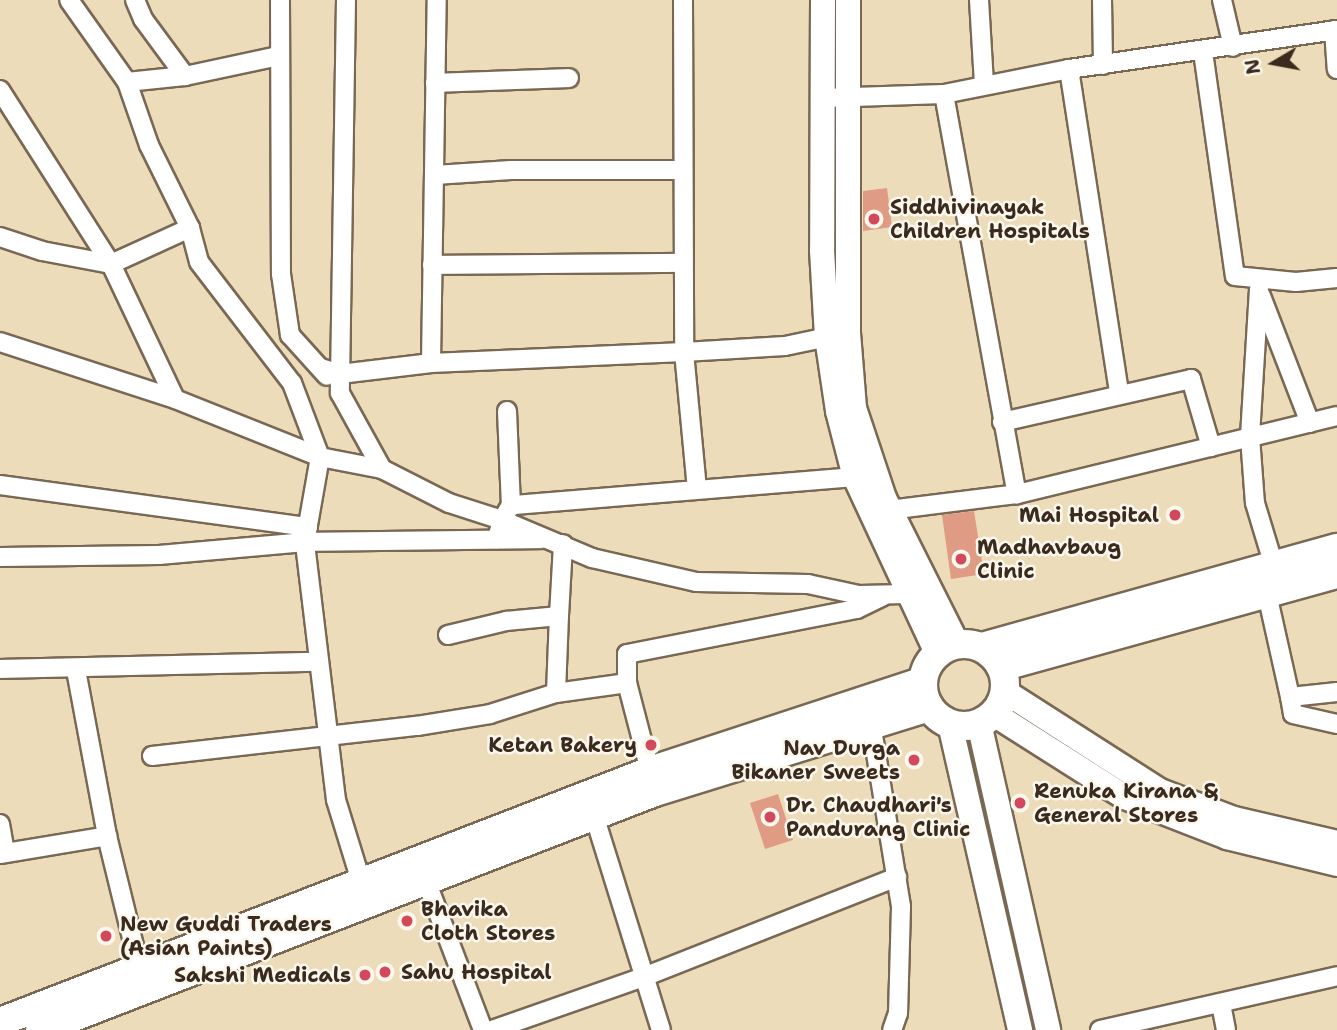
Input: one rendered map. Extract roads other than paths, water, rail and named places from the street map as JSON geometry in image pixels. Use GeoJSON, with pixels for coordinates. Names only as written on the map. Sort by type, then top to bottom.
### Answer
{"type":"FeatureCollection","features":[{"type":"Feature","properties":{"kind":"main road"},"geometry":{"type":"LineString","coordinates":[[0,1022],[364,890],[425,878],[594,815],[934,704],[979,677],[1274,566],[1337,548]]}},
{"type":"Feature","properties":{"kind":"main road"},"geometry":{"type":"LineString","coordinates":[[40,1030],[364,890],[650,771],[934,704],[979,677],[1337,574]]}},
{"type":"Feature","properties":{"kind":"street"},"geometry":{"type":"LineString","coordinates":[[69,0],[127,82],[149,145],[190,228],[199,262],[292,383],[320,457],[306,534],[318,662],[336,800],[364,890]]}},
{"type":"Feature","properties":{"kind":"street"},"geometry":{"type":"LineString","coordinates":[[135,0],[143,19],[185,76]]}},
{"type":"Feature","properties":{"kind":"street"},"geometry":{"type":"LineString","coordinates":[[280,0],[278,56],[281,274],[290,335],[340,393],[382,469]]}},
{"type":"Feature","properties":{"kind":"street"},"geometry":{"type":"LineString","coordinates":[[340,393],[346,0]]}},
{"type":"Feature","properties":{"kind":"street"},"geometry":{"type":"LineString","coordinates":[[430,363],[437,0]]}},
{"type":"Feature","properties":{"kind":"street"},"geometry":{"type":"LineString","coordinates":[[683,0],[684,352],[697,488]]}},
{"type":"Feature","properties":{"kind":"street"},"geometry":{"type":"LineString","coordinates":[[823,0],[823,98],[837,335],[838,411],[855,477],[880,511],[979,677],[1048,1030]]}},
{"type":"Feature","properties":{"kind":"street"},"geometry":{"type":"LineString","coordinates":[[848,0],[848,97],[837,335],[898,594],[979,677],[1125,797],[1227,837],[1337,863]]}},
{"type":"Feature","properties":{"kind":"street"},"geometry":{"type":"LineString","coordinates":[[979,0],[984,84]]}},
{"type":"Feature","properties":{"kind":"street"},"geometry":{"type":"LineString","coordinates":[[1102,0],[1103,65]]}},
{"type":"Feature","properties":{"kind":"street"},"geometry":{"type":"LineString","coordinates":[[1222,0],[1233,47]]}},
{"type":"Feature","properties":{"kind":"street"},"geometry":{"type":"LineString","coordinates":[[823,98],[944,94],[1069,69],[1203,52],[1335,30],[1337,69]]}},
{"type":"Feature","properties":{"kind":"street"},"geometry":{"type":"LineString","coordinates":[[1203,52],[1235,276],[1259,284],[1337,278]]}},
{"type":"Feature","properties":{"kind":"street"},"geometry":{"type":"LineString","coordinates":[[127,82],[185,76],[278,56]]}},
{"type":"Feature","properties":{"kind":"street"},"geometry":{"type":"LineString","coordinates":[[1069,69],[1119,392]]}},
{"type":"Feature","properties":{"kind":"street"},"geometry":{"type":"LineString","coordinates":[[435,83],[569,78]]}},
{"type":"Feature","properties":{"kind":"street"},"geometry":{"type":"LineString","coordinates":[[1,92],[111,264],[174,399]]}},
{"type":"Feature","properties":{"kind":"street"},"geometry":{"type":"LineString","coordinates":[[944,94],[1017,494]]}},
{"type":"Feature","properties":{"kind":"street"},"geometry":{"type":"LineString","coordinates":[[435,175],[510,170],[683,170]]}},
{"type":"Feature","properties":{"kind":"street"},"geometry":{"type":"LineString","coordinates":[[0,237],[42,251],[111,264],[190,228]]}},
{"type":"Feature","properties":{"kind":"street"},"geometry":{"type":"LineString","coordinates":[[432,265],[683,263]]}},
{"type":"Feature","properties":{"kind":"street"},"geometry":{"type":"LineString","coordinates":[[1259,284],[1310,423]]}},
{"type":"Feature","properties":{"kind":"street"},"geometry":{"type":"LineString","coordinates":[[1259,284],[1250,438],[1255,503],[1274,566]]}},
{"type":"Feature","properties":{"kind":"street"},"geometry":{"type":"LineString","coordinates":[[321,368],[340,374],[430,363],[785,345],[837,335]]}},
{"type":"Feature","properties":{"kind":"street"},"geometry":{"type":"LineString","coordinates":[[0,342],[174,399],[320,457],[382,469],[449,503],[507,512],[697,488],[855,477]]}},
{"type":"Feature","properties":{"kind":"street"},"geometry":{"type":"LineString","coordinates":[[1002,422],[1119,392],[1191,379],[1211,447]]}},
{"type":"Feature","properties":{"kind":"street"},"geometry":{"type":"LineString","coordinates":[[497,540],[507,512],[507,411]]}},
{"type":"Feature","properties":{"kind":"street"},"geometry":{"type":"LineString","coordinates":[[880,511],[1017,494],[1337,416]]}},
{"type":"Feature","properties":{"kind":"street"},"geometry":{"type":"LineString","coordinates":[[0,485],[242,519],[306,534],[557,542]]}},
{"type":"Feature","properties":{"kind":"street"},"geometry":{"type":"LineString","coordinates":[[507,512],[557,542],[592,558],[696,582],[808,583],[859,595],[898,594]]}},
{"type":"Feature","properties":{"kind":"street"},"geometry":{"type":"LineString","coordinates":[[242,519],[265,545]]}},
{"type":"Feature","properties":{"kind":"street"},"geometry":{"type":"LineString","coordinates":[[0,557],[159,555],[265,545],[306,534]]}},
{"type":"Feature","properties":{"kind":"street"},"geometry":{"type":"LineString","coordinates":[[556,693],[559,616],[557,542]]}},
{"type":"Feature","properties":{"kind":"street"},"geometry":{"type":"LineString","coordinates":[[650,771],[627,683],[627,654],[857,609],[898,594]]}},
{"type":"Feature","properties":{"kind":"street"},"geometry":{"type":"LineString","coordinates":[[1267,594],[1293,714],[1337,724]]}},
{"type":"Feature","properties":{"kind":"street"},"geometry":{"type":"LineString","coordinates":[[448,635],[506,621],[559,616]]}},
{"type":"Feature","properties":{"kind":"street"},"geometry":{"type":"LineString","coordinates":[[0,669],[76,670],[267,660],[318,662]]}},
{"type":"Feature","properties":{"kind":"street"},"geometry":{"type":"LineString","coordinates":[[76,670],[107,836],[140,970]]}},
{"type":"Feature","properties":{"kind":"street"},"geometry":{"type":"LineString","coordinates":[[979,677],[1160,791],[1234,819],[1337,843]]}},
{"type":"Feature","properties":{"kind":"street"},"geometry":{"type":"LineString","coordinates":[[152,756],[329,738],[490,714],[556,693],[627,683]]}},
{"type":"Feature","properties":{"kind":"street"},"geometry":{"type":"LineString","coordinates":[[1290,697],[1337,692]]}},
{"type":"Feature","properties":{"kind":"street"},"geometry":{"type":"LineString","coordinates":[[934,704],[1020,1030]]}},
{"type":"Feature","properties":{"kind":"street"},"geometry":{"type":"LineString","coordinates":[[871,723],[901,907],[898,1013],[892,1030]]}},
{"type":"Feature","properties":{"kind":"street"},"geometry":{"type":"LineString","coordinates":[[594,815],[661,1030]]}},
{"type":"Feature","properties":{"kind":"street"},"geometry":{"type":"LineString","coordinates":[[0,824],[3,854],[107,836]]}},
{"type":"Feature","properties":{"kind":"street"},"geometry":{"type":"LineString","coordinates":[[492,1030],[646,976],[897,877]]}},
{"type":"Feature","properties":{"kind":"street"},"geometry":{"type":"LineString","coordinates":[[425,878],[483,1030]]}},
{"type":"Feature","properties":{"kind":"street"},"geometry":{"type":"LineString","coordinates":[[1100,1030],[1337,976]]}},
{"type":"Feature","properties":{"kind":"street"},"geometry":{"type":"LineString","coordinates":[[1221,1004],[1226,1030]]}},
{"type":"Feature","properties":{"kind":"place","name":"Siddhivinayak Children Hospitals"},"geometry":{"type":"Point","coordinates":[874,219]}},
{"type":"Feature","properties":{"kind":"place","name":"Mai Hospital"},"geometry":{"type":"Point","coordinates":[1175,515]}},
{"type":"Feature","properties":{"kind":"place","name":"Madhavbaug Clinic"},"geometry":{"type":"Point","coordinates":[961,559]}},
{"type":"Feature","properties":{"kind":"place","name":"Ketan Bakery"},"geometry":{"type":"Point","coordinates":[651,745]}},
{"type":"Feature","properties":{"kind":"place","name":"Nav Durga Bikaner Sweets"},"geometry":{"type":"Point","coordinates":[914,760]}},
{"type":"Feature","properties":{"kind":"place","name":"Renuka Kirana & General Stores"},"geometry":{"type":"Point","coordinates":[1020,803]}},
{"type":"Feature","properties":{"kind":"place","name":"Dr. Chaudhari's Pandurang Clinic"},"geometry":{"type":"Point","coordinates":[770,817]}},
{"type":"Feature","properties":{"kind":"place","name":"Bhavika Cloth Stores"},"geometry":{"type":"Point","coordinates":[407,921]}},
{"type":"Feature","properties":{"kind":"place","name":"New Guddi Traders (Asian Paints)"},"geometry":{"type":"Point","coordinates":[106,936]}},
{"type":"Feature","properties":{"kind":"place","name":"Sahu Hospital"},"geometry":{"type":"Point","coordinates":[385,972]}},
{"type":"Feature","properties":{"kind":"place","name":"Sakshi Medicals"},"geometry":{"type":"Point","coordinates":[365,975]}}]}
